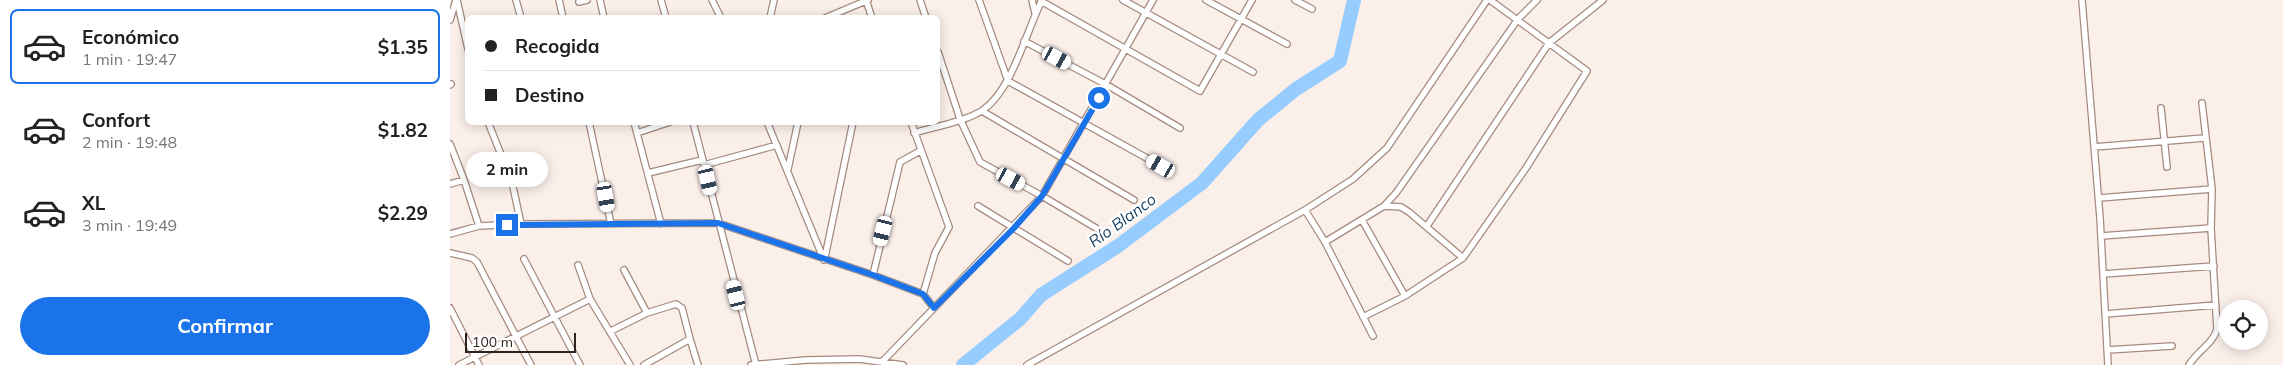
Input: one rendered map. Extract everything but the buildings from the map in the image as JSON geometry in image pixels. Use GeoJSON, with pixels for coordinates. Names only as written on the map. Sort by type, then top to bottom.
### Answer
{"type":"FeatureCollection","features":[{"type":"Feature","properties":{"kind":"street"},"geometry":{"type":"LineString","coordinates":[[450,20],[457,0]]}},
{"type":"Feature","properties":{"kind":"street"},"geometry":{"type":"LineString","coordinates":[[457,0],[465,36]]}},
{"type":"Feature","properties":{"kind":"street"},"geometry":{"type":"LineString","coordinates":[[516,0],[520,15]]}},
{"type":"Feature","properties":{"kind":"street"},"geometry":{"type":"LineString","coordinates":[[559,0],[562,15]]}},
{"type":"Feature","properties":{"kind":"street"},"geometry":{"type":"LineString","coordinates":[[579,2],[587,0]]}},
{"type":"Feature","properties":{"kind":"street"},"geometry":{"type":"LineString","coordinates":[[600,0],[603,15]]}},
{"type":"Feature","properties":{"kind":"street"},"geometry":{"type":"LineString","coordinates":[[661,0],[665,15]]}},
{"type":"Feature","properties":{"kind":"street"},"geometry":{"type":"LineString","coordinates":[[771,15],[774,0]]}},
{"type":"Feature","properties":{"kind":"street"},"geometry":{"type":"LineString","coordinates":[[832,15],[867,0],[871,15]]}},
{"type":"Feature","properties":{"kind":"street"},"geometry":{"type":"LineString","coordinates":[[920,0],[925,15]]}},
{"type":"Feature","properties":{"kind":"street"},"geometry":{"type":"LineString","coordinates":[[979,0],[1008,81],[1161,166]]}},
{"type":"Feature","properties":{"kind":"street"},"geometry":{"type":"LineString","coordinates":[[1032,0],[1035,13]]}},
{"type":"Feature","properties":{"kind":"street"},"geometry":{"type":"LineString","coordinates":[[1123,0],[1220,56],[1253,72]]}},
{"type":"Feature","properties":{"kind":"street"},"geometry":{"type":"LineString","coordinates":[[882,362],[1014,228],[1042,196],[1154,0]]}},
{"type":"Feature","properties":{"kind":"street"},"geometry":{"type":"LineString","coordinates":[[1206,0],[1287,44]]}},
{"type":"Feature","properties":{"kind":"street"},"geometry":{"type":"LineString","coordinates":[[940,125],[982,111],[998,98],[1008,81],[1035,13],[1042,1],[1200,91],[1252,0]]}},
{"type":"Feature","properties":{"kind":"street"},"geometry":{"type":"LineString","coordinates":[[1295,0],[1312,9]]}},
{"type":"Feature","properties":{"kind":"street"},"geometry":{"type":"LineString","coordinates":[[1027,365],[1305,210],[1353,180],[1387,148],[1489,0],[1518,18],[1587,71],[1526,168],[1463,258],[1405,296],[1363,317]]}},
{"type":"Feature","properties":{"kind":"street"},"geometry":{"type":"LineString","coordinates":[[1325,242],[1384,206],[1407,177],[1518,18],[1537,0]]}},
{"type":"Feature","properties":{"kind":"street"},"geometry":{"type":"LineString","coordinates":[[1427,226],[1549,43],[1603,0]]}},
{"type":"Feature","properties":{"kind":"street"},"geometry":{"type":"LineString","coordinates":[[2082,0],[2099,198],[2108,365]]}},
{"type":"Feature","properties":{"kind":"street"},"geometry":{"type":"LineString","coordinates":[[714,1],[720,15]]}},
{"type":"Feature","properties":{"kind":"street"},"geometry":{"type":"LineString","coordinates":[[1024,41],[1107,85],[1180,128]]}},
{"type":"Feature","properties":{"kind":"street"},"geometry":{"type":"LineString","coordinates":[[940,58],[960,119],[980,162],[1096,228]]}},
{"type":"Feature","properties":{"kind":"street"},"geometry":{"type":"LineString","coordinates":[[2189,365],[2201,349],[2215,337],[2216,305],[2211,228],[2212,189],[2202,103]]}},
{"type":"Feature","properties":{"kind":"street"},"geometry":{"type":"LineString","coordinates":[[2161,108],[2167,167]]}},
{"type":"Feature","properties":{"kind":"street"},"geometry":{"type":"LineString","coordinates":[[982,111],[1134,200]]}},
{"type":"Feature","properties":{"kind":"street"},"geometry":{"type":"LineString","coordinates":[[489,125],[512,182],[522,224]]}},
{"type":"Feature","properties":{"kind":"street"},"geometry":{"type":"LineString","coordinates":[[589,125],[611,224]]}},
{"type":"Feature","properties":{"kind":"street"},"geometry":{"type":"LineString","coordinates":[[635,125],[661,224]]}},
{"type":"Feature","properties":{"kind":"street"},"geometry":{"type":"LineString","coordinates":[[637,133],[661,125]]}},
{"type":"Feature","properties":{"kind":"street"},"geometry":{"type":"LineString","coordinates":[[694,125],[754,364],[859,359],[903,365]]}},
{"type":"Feature","properties":{"kind":"street"},"geometry":{"type":"LineString","coordinates":[[769,125],[825,258]]}},
{"type":"Feature","properties":{"kind":"street"},"geometry":{"type":"LineString","coordinates":[[787,170],[797,125]]}},
{"type":"Feature","properties":{"kind":"street"},"geometry":{"type":"LineString","coordinates":[[825,258],[852,125]]}},
{"type":"Feature","properties":{"kind":"street"},"geometry":{"type":"LineString","coordinates":[[912,125],[949,227],[935,253],[923,294]]}},
{"type":"Feature","properties":{"kind":"street"},"geometry":{"type":"LineString","coordinates":[[914,132],[939,125]]}},
{"type":"Feature","properties":{"kind":"street"},"geometry":{"type":"LineString","coordinates":[[2094,146],[2205,138]]}},
{"type":"Feature","properties":{"kind":"street"},"geometry":{"type":"LineString","coordinates":[[450,144],[479,226]]}},
{"type":"Feature","properties":{"kind":"street"},"geometry":{"type":"LineString","coordinates":[[648,173],[703,163],[777,145]]}},
{"type":"Feature","properties":{"kind":"street"},"geometry":{"type":"LineString","coordinates":[[873,275],[900,162],[920,151]]}},
{"type":"Feature","properties":{"kind":"street"},"geometry":{"type":"LineString","coordinates":[[450,184],[464,180]]}},
{"type":"Feature","properties":{"kind":"street"},"geometry":{"type":"LineString","coordinates":[[2099,198],[2212,189]]}},
{"type":"Feature","properties":{"kind":"street"},"geometry":{"type":"LineString","coordinates":[[978,206],[1068,261]]}},
{"type":"Feature","properties":{"kind":"street"},"geometry":{"type":"LineString","coordinates":[[1384,206],[1401,208],[1427,226],[1463,258]]}},
{"type":"Feature","properties":{"kind":"street"},"geometry":{"type":"LineString","coordinates":[[1305,210],[1325,242],[1373,336]]}},
{"type":"Feature","properties":{"kind":"street"},"geometry":{"type":"LineString","coordinates":[[1362,220],[1405,296]]}},
{"type":"Feature","properties":{"kind":"street"},"geometry":{"type":"LineString","coordinates":[[450,234],[479,226],[522,224],[718,223],[825,258],[923,294],[934,308]]}},
{"type":"Feature","properties":{"kind":"street"},"geometry":{"type":"LineString","coordinates":[[2101,236],[2211,228]]}},
{"type":"Feature","properties":{"kind":"street"},"geometry":{"type":"LineString","coordinates":[[450,253],[472,258],[477,262],[531,365]]}},
{"type":"Feature","properties":{"kind":"street"},"geometry":{"type":"LineString","coordinates":[[524,259],[580,365]]}},
{"type":"Feature","properties":{"kind":"street"},"geometry":{"type":"LineString","coordinates":[[578,265],[590,299],[630,365]]}},
{"type":"Feature","properties":{"kind":"street"},"geometry":{"type":"LineString","coordinates":[[2103,274],[2214,266]]}},
{"type":"Feature","properties":{"kind":"street"},"geometry":{"type":"LineString","coordinates":[[624,270],[647,313]]}},
{"type":"Feature","properties":{"kind":"street"},"geometry":{"type":"LineString","coordinates":[[459,365],[590,299]]}},
{"type":"Feature","properties":{"kind":"street"},"geometry":{"type":"LineString","coordinates":[[611,331],[647,313],[676,304],[682,308],[698,365]]}},
{"type":"Feature","properties":{"kind":"street"},"geometry":{"type":"LineString","coordinates":[[2105,314],[2216,305]]}},
{"type":"Feature","properties":{"kind":"street"},"geometry":{"type":"LineString","coordinates":[[450,308],[479,365]]}},
{"type":"Feature","properties":{"kind":"street"},"geometry":{"type":"LineString","coordinates":[[644,365],[690,339]]}},
{"type":"Feature","properties":{"kind":"street"},"geometry":{"type":"LineString","coordinates":[[2107,350],[2172,346]]}},
{"type":"Feature","properties":{"kind":"waterway","name":"Río Blanco"},"geometry":{"type":"LineString","coordinates":[[963,365],[1020,319],[1041,295],[1118,246],[1202,183],[1258,120],[1296,89],[1340,61],[1354,0]]}},
{"type":"Feature","properties":{"kind":"route"},"geometry":{"type":"LineString","coordinates":[[507,225],[718,223],[873,275],[923,294],[934,308],[1014,228],[1042,196],[1099,98]]}}]}
